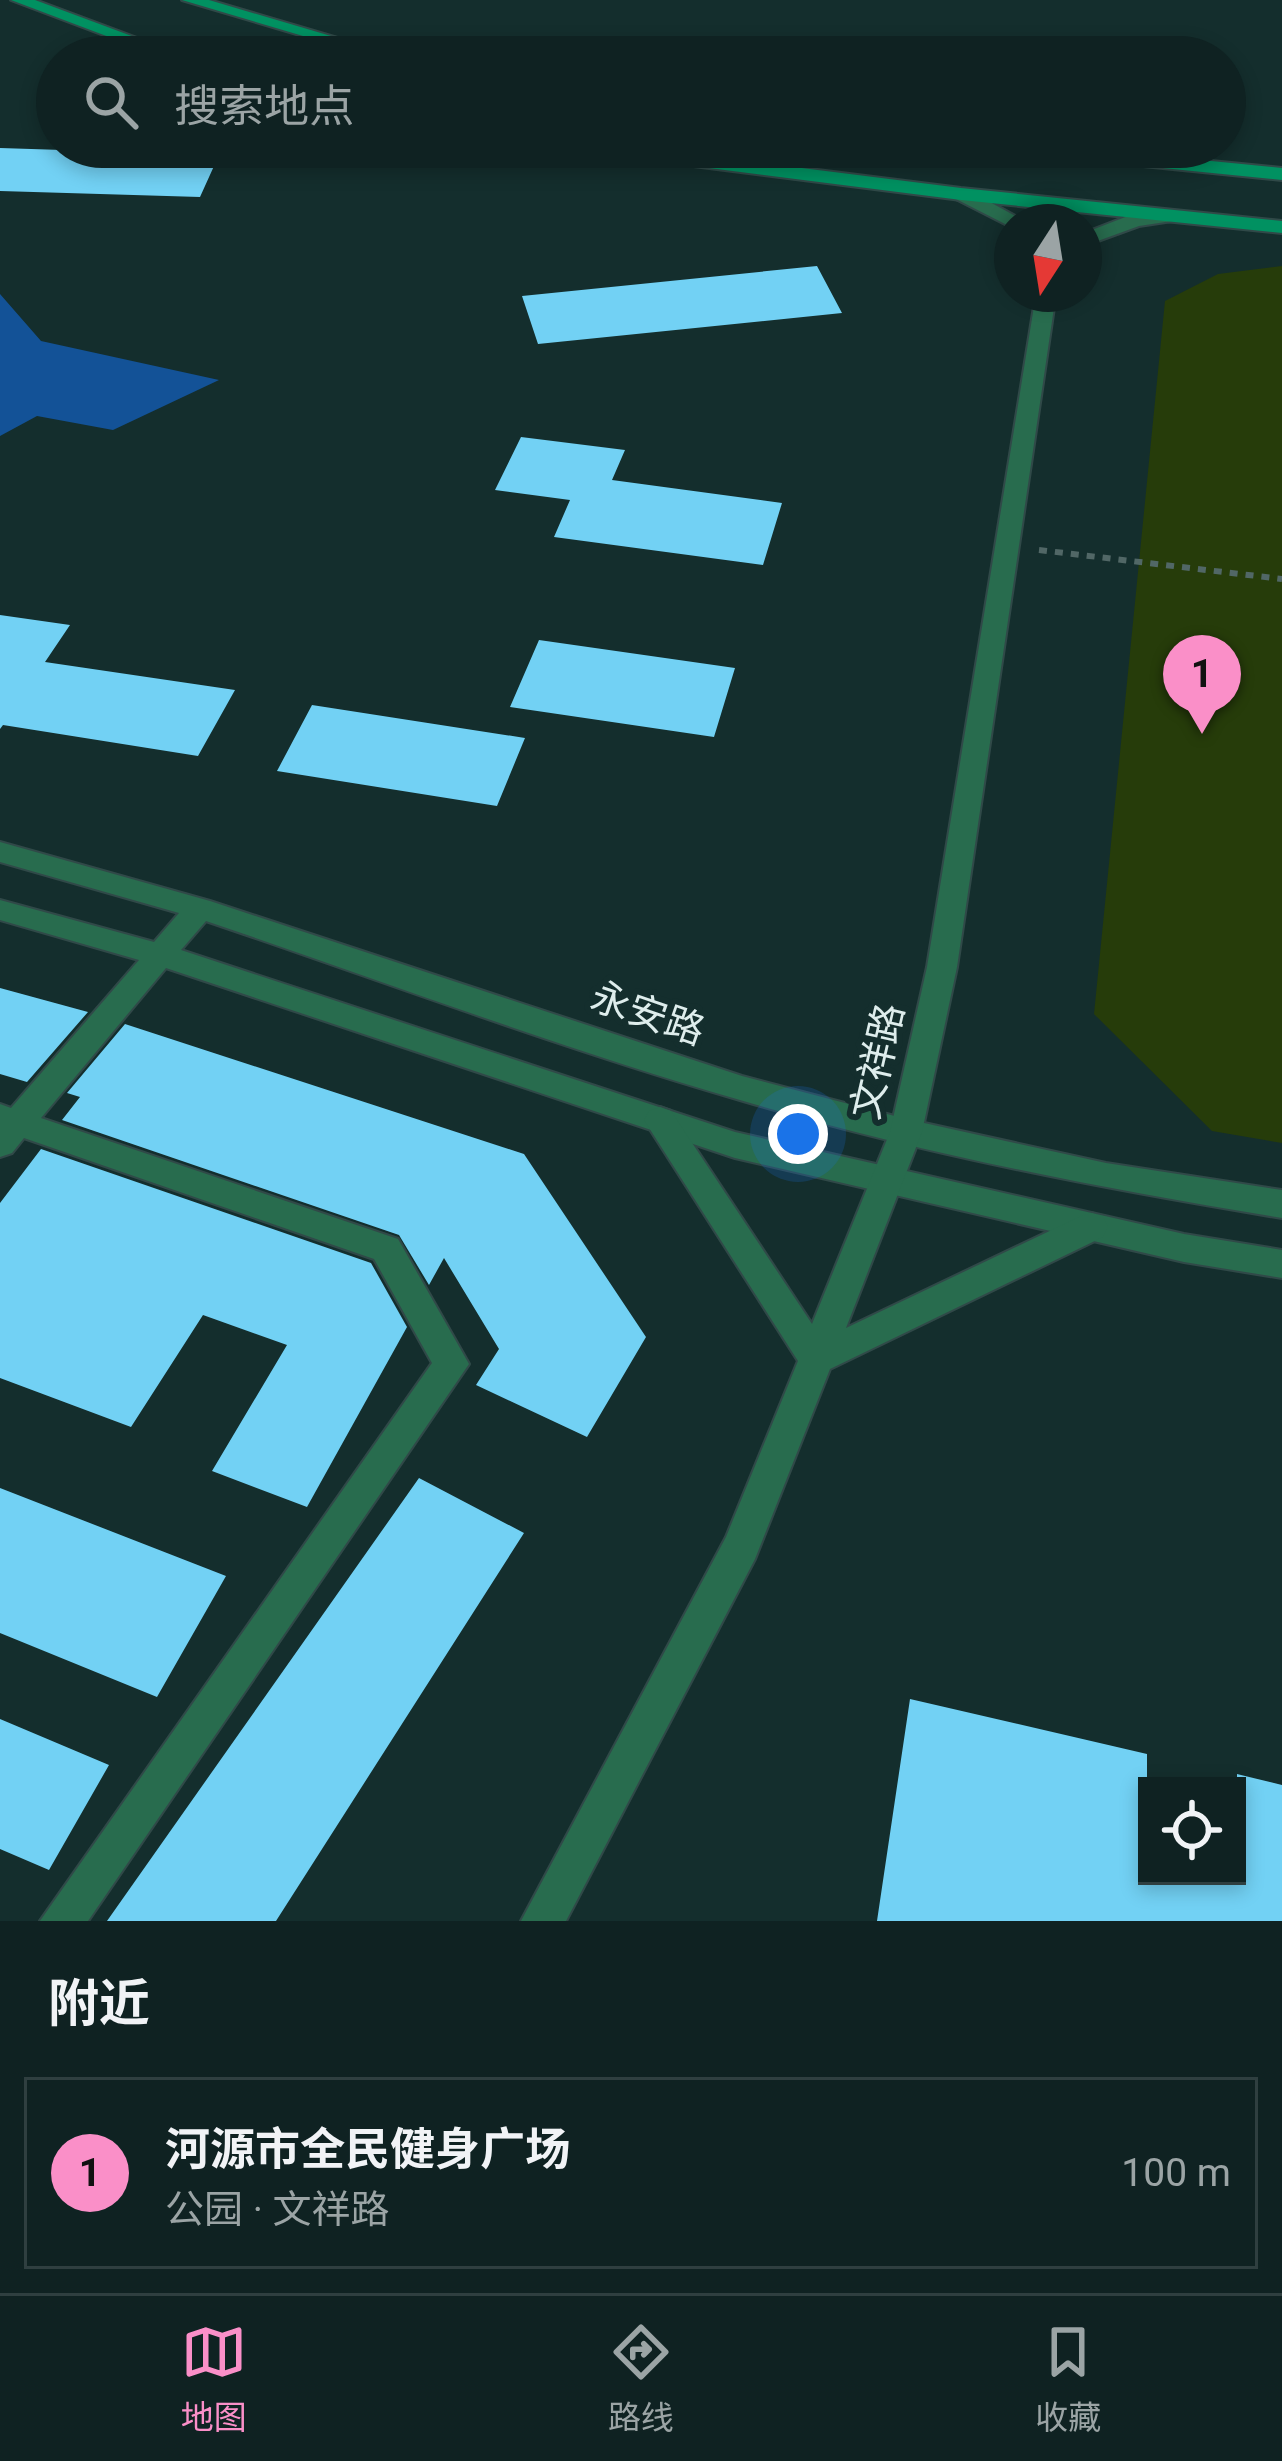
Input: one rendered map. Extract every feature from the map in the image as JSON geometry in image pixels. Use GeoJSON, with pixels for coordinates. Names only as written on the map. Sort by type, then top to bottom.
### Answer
{"type":"FeatureCollection","features":[{"type":"Feature","properties":{"kind":"main road"},"geometry":{"type":"LineString","coordinates":[[19,0],[120,36]]}},
{"type":"Feature","properties":{"kind":"main road"},"geometry":{"type":"LineString","coordinates":[[190,0],[318,36]]}},
{"type":"Feature","properties":{"kind":"main road"},"geometry":{"type":"LineString","coordinates":[[756,168],[1282,226]]}},
{"type":"Feature","properties":{"kind":"main road"},"geometry":{"type":"LineString","coordinates":[[1215,168],[1282,175]]}},
{"type":"Feature","properties":{"kind":"street"},"geometry":{"type":"LineString","coordinates":[[961,194],[994,211]]}},
{"type":"Feature","properties":{"kind":"street"},"geometry":{"type":"LineString","coordinates":[[1102,233],[1135,220],[1172,216]]}},
{"type":"Feature","properties":{"kind":"street","name":"文祥路"},"geometry":{"type":"LineString","coordinates":[[544,1921],[742,1546],[906,1132],[942,967],[1043,312]]}},
{"type":"Feature","properties":{"kind":"street","name":"永安路"},"geometry":{"type":"LineString","coordinates":[[0,852],[200,908],[740,1088],[906,1132],[1106,1176],[1282,1204]]}},
{"type":"Feature","properties":{"kind":"street"},"geometry":{"type":"LineString","coordinates":[[62,1921],[452,1364],[386,1249],[6,1128],[200,908]]}},
{"type":"Feature","properties":{"kind":"street"},"geometry":{"type":"LineString","coordinates":[[0,910],[161,955],[736,1145],[1091,1227],[1282,1264]]}},
{"type":"Feature","properties":{"kind":"street"},"geometry":{"type":"LineString","coordinates":[[660,1120],[816,1359],[1091,1227]]}},
{"type":"Feature","properties":{"kind":"path"},"geometry":{"type":"LineString","coordinates":[[1007,546],[1282,579]]}},
{"type":"Feature","properties":{"kind":"green space"},"geometry":{"type":"Polygon","coordinates":[[[1282,266],[1282,1143],[1212,1131],[1094,1014],[1165,301],[1218,274],[1282,266]]]}},
{"type":"Feature","properties":{"kind":"water"},"geometry":{"type":"Polygon","coordinates":[[[0,294],[41,341],[219,380],[113,430],[37,416],[0,436],[0,294]]]}},
{"type":"Feature","properties":{"kind":"building"},"geometry":{"type":"Polygon","coordinates":[[[0,148],[36,149],[36,168],[213,168],[200,197],[0,191],[0,148]]]}},
{"type":"Feature","properties":{"kind":"building"},"geometry":{"type":"Polygon","coordinates":[[[817,266],[842,313],[538,344],[522,296],[817,266]]]}},
{"type":"Feature","properties":{"kind":"building"},"geometry":{"type":"Polygon","coordinates":[[[521,437],[625,450],[612,480],[782,503],[763,565],[554,537],[570,500],[495,490],[521,437]]]}},
{"type":"Feature","properties":{"kind":"building"},"geometry":{"type":"Polygon","coordinates":[[[0,615],[70,625],[45,662],[235,690],[198,756],[3,725],[0,729],[0,615]]]}},
{"type":"Feature","properties":{"kind":"building"},"geometry":{"type":"Polygon","coordinates":[[[539,640],[735,668],[714,737],[510,707],[539,640]]]}},
{"type":"Feature","properties":{"kind":"building"},"geometry":{"type":"Polygon","coordinates":[[[312,705],[525,738],[497,806],[277,771],[312,705]]]}},
{"type":"Feature","properties":{"kind":"building"},"geometry":{"type":"Polygon","coordinates":[[[0,988],[88,1012],[27,1082],[0,1074],[0,988]]]}},
{"type":"Feature","properties":{"kind":"building"},"geometry":{"type":"Polygon","coordinates":[[[125,1024],[524,1154],[646,1337],[587,1437],[476,1385],[499,1349],[444,1258],[429,1285],[399,1235],[62,1120],[80,1097],[67,1093],[125,1024]]]}},
{"type":"Feature","properties":{"kind":"building"},"geometry":{"type":"Polygon","coordinates":[[[41,1149],[371,1263],[407,1327],[307,1507],[212,1471],[287,1345],[203,1315],[131,1427],[0,1378],[0,1203],[41,1149]]]}},
{"type":"Feature","properties":{"kind":"building"},"geometry":{"type":"Polygon","coordinates":[[[419,1478],[524,1533],[276,1921],[107,1921],[419,1478]]]}},
{"type":"Feature","properties":{"kind":"building"},"geometry":{"type":"Polygon","coordinates":[[[0,1488],[226,1576],[157,1697],[0,1633],[0,1488]]]}},
{"type":"Feature","properties":{"kind":"building"},"geometry":{"type":"Polygon","coordinates":[[[910,1699],[1147,1754],[1147,1777],[1138,1777],[1138,1885],[1246,1885],[1246,1777],[1237,1774],[1282,1785],[1282,1921],[877,1921],[910,1699]]]}},
{"type":"Feature","properties":{"kind":"building"},"geometry":{"type":"Polygon","coordinates":[[[0,1719],[109,1765],[49,1870],[0,1849],[0,1719]]]}},
{"type":"Feature","properties":{"kind":"place","name":"河源市全民健身广场"},"geometry":{"type":"Point","coordinates":[1202,734]}}]}
